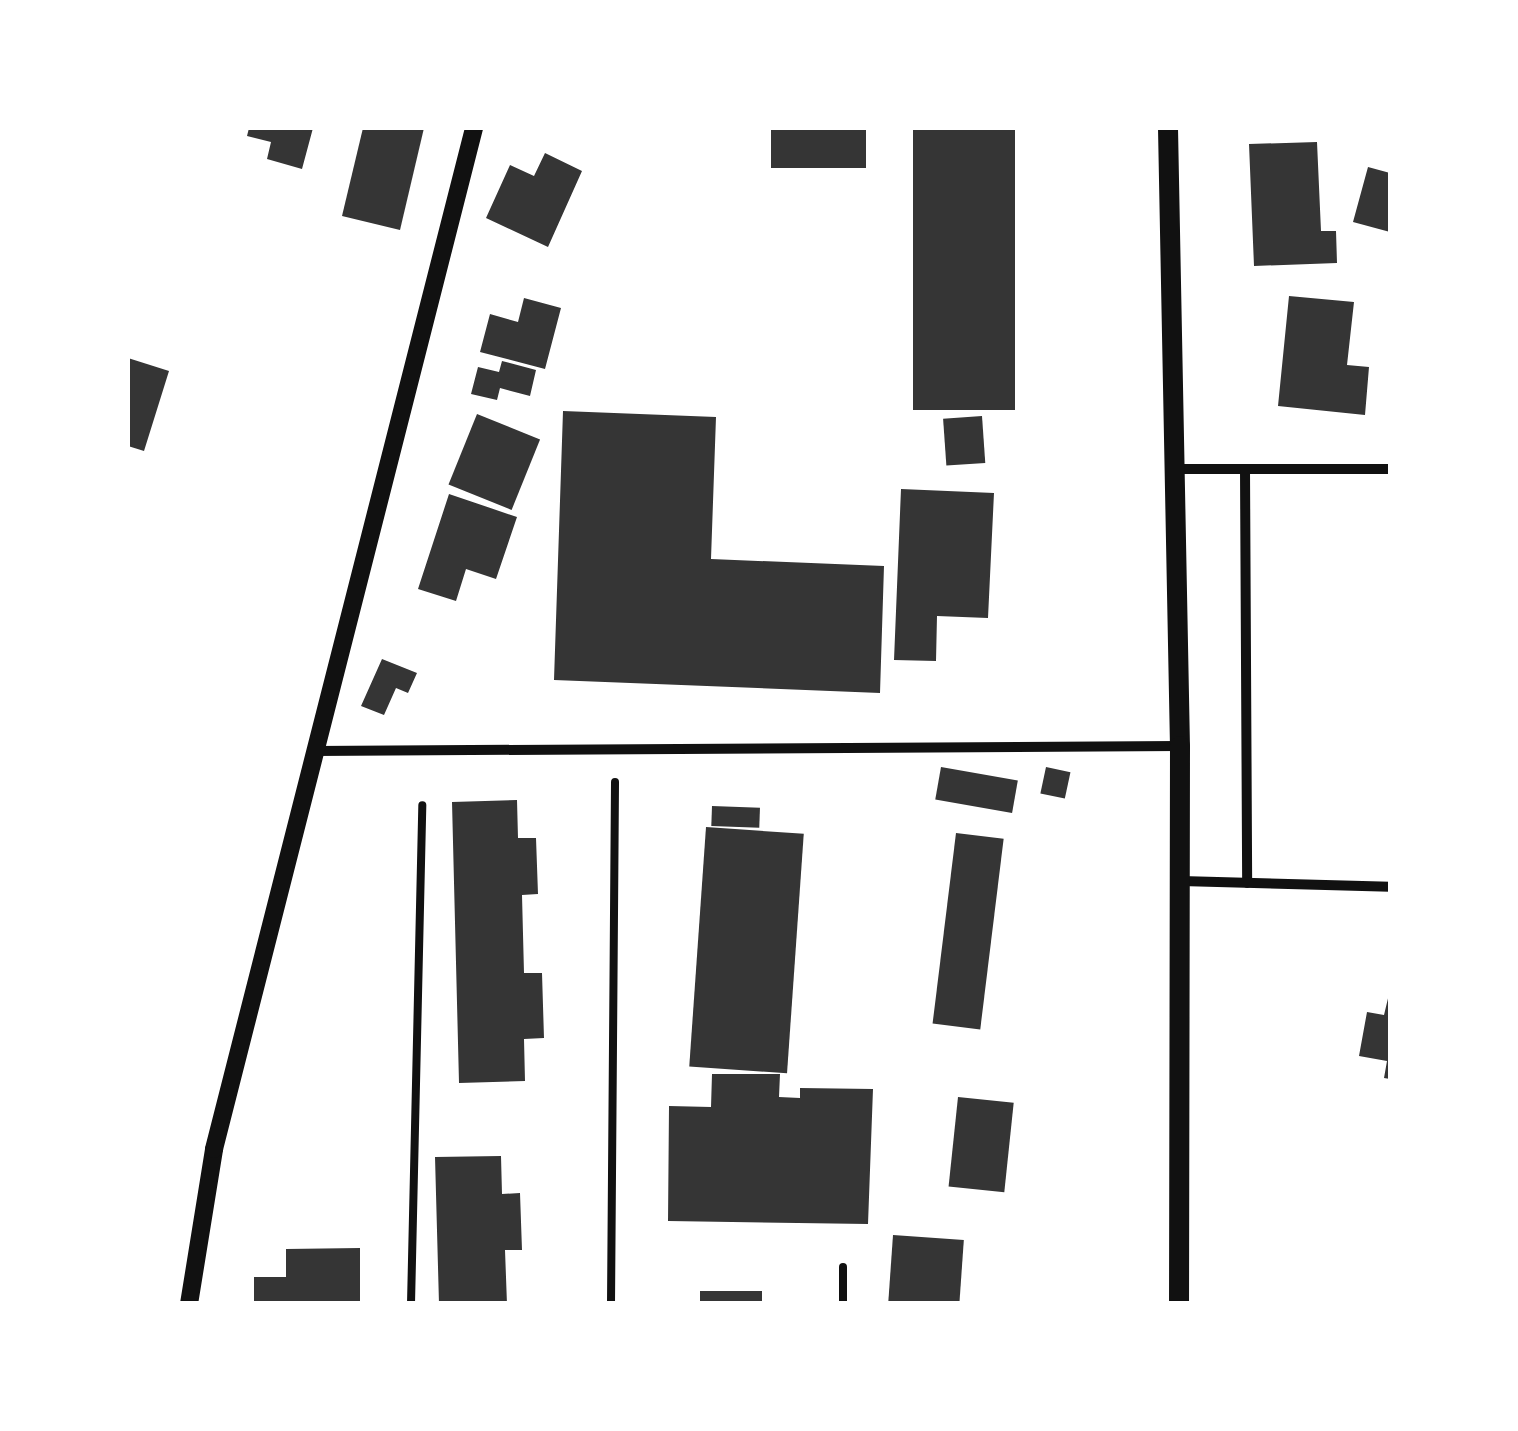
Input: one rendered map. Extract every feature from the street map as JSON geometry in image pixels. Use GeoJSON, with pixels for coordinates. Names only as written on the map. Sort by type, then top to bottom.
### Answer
{"type":"FeatureCollection","features":[{"type":"Feature","properties":{"kind":"main road"},"geometry":{"type":"LineString","coordinates":[[1168,128],[1171,469],[1180,746],[1179,1304]]}},
{"type":"Feature","properties":{"kind":"street"},"geometry":{"type":"LineString","coordinates":[[189,1304],[214,1149],[474,128]]}},
{"type":"Feature","properties":{"kind":"street"},"geometry":{"type":"LineString","coordinates":[[1171,469],[1390,469]]}},
{"type":"Feature","properties":{"kind":"street"},"geometry":{"type":"LineString","coordinates":[[1245,469],[1247,882]]}},
{"type":"Feature","properties":{"kind":"street"},"geometry":{"type":"LineString","coordinates":[[314,751],[1180,746]]}},
{"type":"Feature","properties":{"kind":"street"},"geometry":{"type":"LineString","coordinates":[[1181,880],[1390,887]]}},
{"type":"Feature","properties":{"kind":"lane"},"geometry":{"type":"LineString","coordinates":[[611,1304],[615,782]]}},
{"type":"Feature","properties":{"kind":"lane"},"geometry":{"type":"LineString","coordinates":[[411,1304],[422,805]]}},
{"type":"Feature","properties":{"kind":"lane"},"geometry":{"type":"LineString","coordinates":[[843,1267],[843,1304]]}},
{"type":"Feature","properties":{"kind":"building"},"geometry":{"type":"Polygon","coordinates":[[[249,128],[313,128],[302,169],[267,159],[271,142],[247,136],[249,128]]]}},
{"type":"Feature","properties":{"kind":"building"},"geometry":{"type":"Polygon","coordinates":[[[363,128],[424,128],[400,230],[342,216],[363,128]]]}},
{"type":"Feature","properties":{"kind":"building"},"geometry":{"type":"Polygon","coordinates":[[[771,128],[866,128],[866,168],[771,168],[771,128]]]}},
{"type":"Feature","properties":{"kind":"building"},"geometry":{"type":"Polygon","coordinates":[[[913,128],[1015,128],[1015,410],[913,410],[913,128]]]}},
{"type":"Feature","properties":{"kind":"building"},"geometry":{"type":"Polygon","coordinates":[[[1317,142],[1321,231],[1336,231],[1337,263],[1254,266],[1249,144],[1317,142]]]}},
{"type":"Feature","properties":{"kind":"building"},"geometry":{"type":"Polygon","coordinates":[[[545,153],[582,171],[548,247],[486,218],[510,165],[534,176],[545,153]]]}},
{"type":"Feature","properties":{"kind":"building"},"geometry":{"type":"Polygon","coordinates":[[[1368,167],[1390,173],[1390,232],[1353,222],[1368,167]]]}},
{"type":"Feature","properties":{"kind":"building"},"geometry":{"type":"Polygon","coordinates":[[[1289,296],[1354,302],[1347,365],[1369,367],[1365,415],[1278,406],[1289,296]]]}},
{"type":"Feature","properties":{"kind":"building"},"geometry":{"type":"Polygon","coordinates":[[[524,298],[561,308],[545,369],[480,352],[490,314],[518,322],[524,298]]]}},
{"type":"Feature","properties":{"kind":"building"},"geometry":{"type":"Polygon","coordinates":[[[128,358],[169,371],[144,451],[128,446],[128,358]]]}},
{"type":"Feature","properties":{"kind":"building"},"geometry":{"type":"Polygon","coordinates":[[[502,361],[536,370],[530,396],[500,388],[497,400],[471,394],[478,367],[499,372],[502,361]]]}},
{"type":"Feature","properties":{"kind":"building"},"geometry":{"type":"Polygon","coordinates":[[[563,411],[716,417],[711,559],[884,566],[880,693],[554,680],[563,411]]]}},
{"type":"Feature","properties":{"kind":"building"},"geometry":{"type":"Polygon","coordinates":[[[477,414],[540,439],[512,510],[449,484],[477,414]]]}},
{"type":"Feature","properties":{"kind":"building"},"geometry":{"type":"Polygon","coordinates":[[[982,416],[985,463],[946,466],[943,419],[982,416]]]}},
{"type":"Feature","properties":{"kind":"building"},"geometry":{"type":"Polygon","coordinates":[[[901,489],[994,493],[988,618],[937,616],[936,661],[894,660],[901,489]]]}},
{"type":"Feature","properties":{"kind":"building"},"geometry":{"type":"Polygon","coordinates":[[[449,494],[517,517],[496,579],[466,569],[456,601],[418,589],[449,494]]]}},
{"type":"Feature","properties":{"kind":"building"},"geometry":{"type":"Polygon","coordinates":[[[382,659],[417,673],[408,693],[396,688],[384,715],[361,706],[382,659]]]}},
{"type":"Feature","properties":{"kind":"building"},"geometry":{"type":"Polygon","coordinates":[[[941,767],[1018,781],[1012,813],[935,799],[941,767]]]}},
{"type":"Feature","properties":{"kind":"building"},"geometry":{"type":"Polygon","coordinates":[[[1046,767],[1070,772],[1065,799],[1040,793],[1046,767]]]}},
{"type":"Feature","properties":{"kind":"building"},"geometry":{"type":"Polygon","coordinates":[[[517,800],[518,838],[536,838],[538,894],[522,895],[524,973],[542,973],[544,1038],[524,1039],[525,1081],[459,1083],[452,802],[517,800]]]}},
{"type":"Feature","properties":{"kind":"building"},"geometry":{"type":"Polygon","coordinates":[[[712,806],[760,808],[759,828],[711,826],[712,806]]]}},
{"type":"Feature","properties":{"kind":"building"},"geometry":{"type":"Polygon","coordinates":[[[706,827],[804,834],[787,1073],[689,1066],[706,827]]]}},
{"type":"Feature","properties":{"kind":"building"},"geometry":{"type":"Polygon","coordinates":[[[956,833],[1004,839],[980,1029],[933,1024],[956,833]]]}},
{"type":"Feature","properties":{"kind":"building"},"geometry":{"type":"Polygon","coordinates":[[[1390,990],[1390,1079],[1384,1078],[1387,1061],[1359,1056],[1367,1012],[1384,1015],[1390,990]]]}},
{"type":"Feature","properties":{"kind":"building"},"geometry":{"type":"Polygon","coordinates":[[[712,1074],[780,1074],[779,1097],[800,1098],[800,1088],[873,1089],[868,1224],[668,1221],[669,1106],[711,1107],[712,1074]]]}},
{"type":"Feature","properties":{"kind":"building"},"geometry":{"type":"Polygon","coordinates":[[[958,1097],[1014,1103],[1004,1192],[949,1187],[958,1097]]]}},
{"type":"Feature","properties":{"kind":"building"},"geometry":{"type":"Polygon","coordinates":[[[501,1156],[502,1194],[520,1193],[522,1250],[505,1250],[507,1304],[439,1304],[435,1157],[501,1156]]]}},
{"type":"Feature","properties":{"kind":"building"},"geometry":{"type":"Polygon","coordinates":[[[893,1235],[964,1240],[959,1304],[888,1304],[893,1235]]]}},
{"type":"Feature","properties":{"kind":"building"},"geometry":{"type":"Polygon","coordinates":[[[360,1248],[360,1304],[254,1304],[254,1277],[286,1277],[286,1249],[360,1248]]]}},
{"type":"Feature","properties":{"kind":"building"},"geometry":{"type":"Polygon","coordinates":[[[700,1291],[762,1291],[762,1304],[700,1304],[700,1291]]]}}]}
